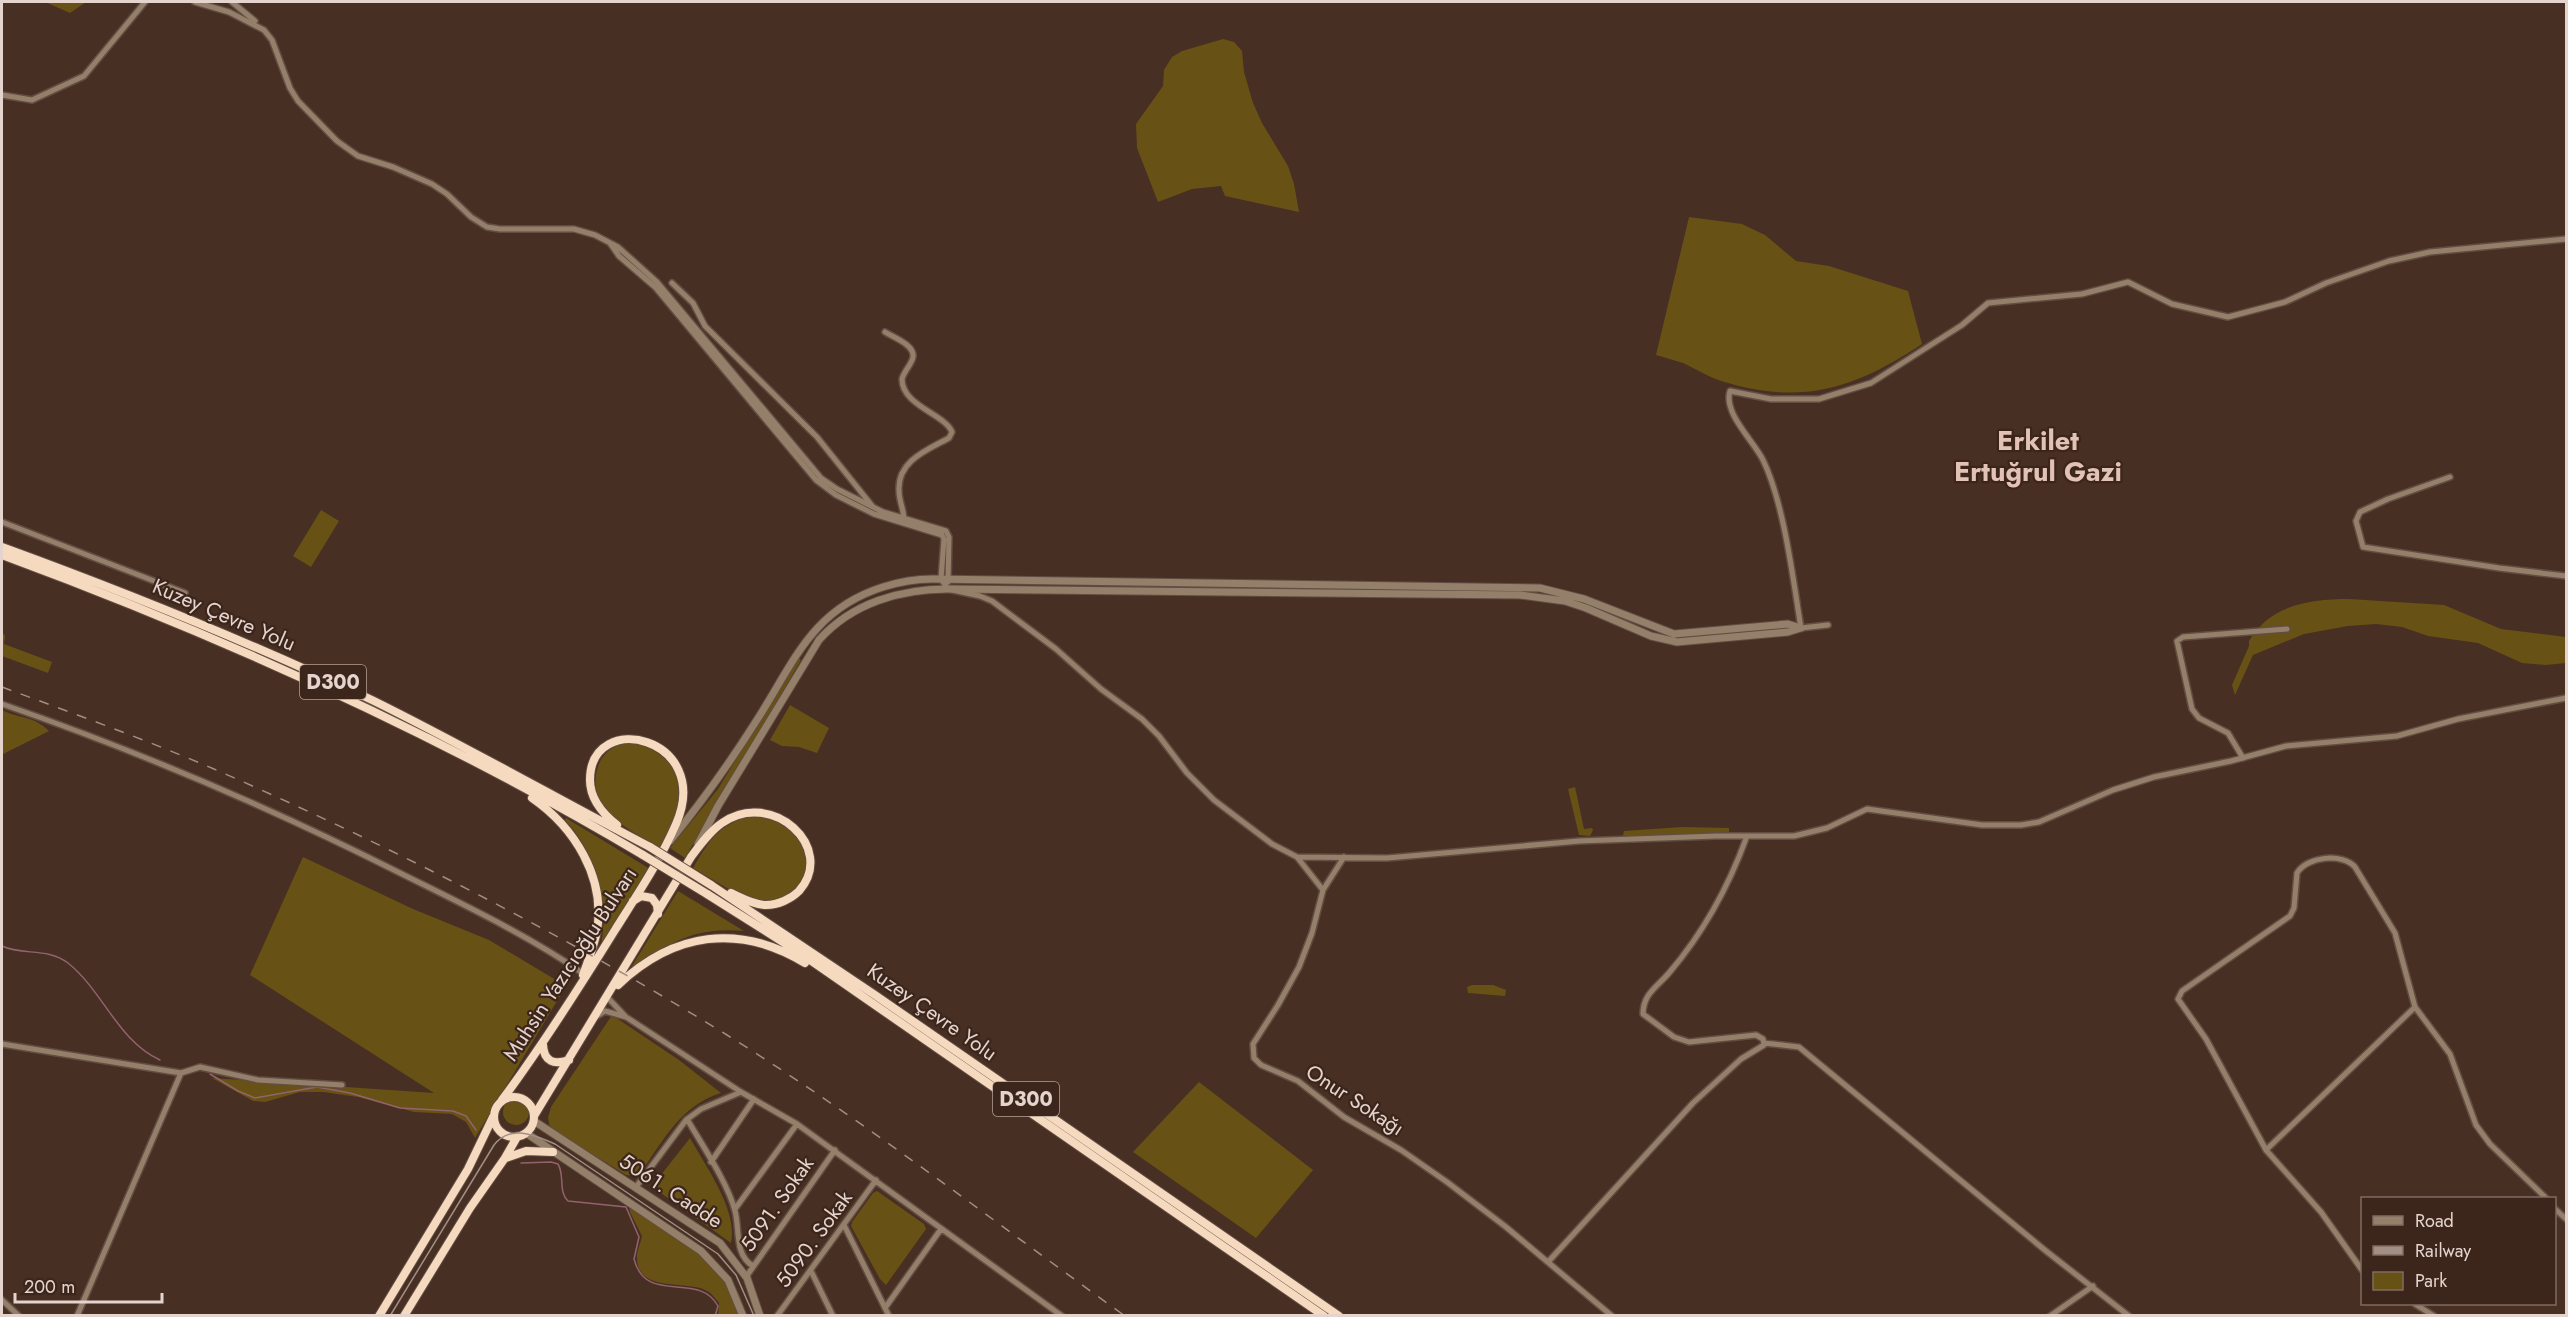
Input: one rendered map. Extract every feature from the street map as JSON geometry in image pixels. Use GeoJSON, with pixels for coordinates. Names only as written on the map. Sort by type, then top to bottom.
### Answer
{"type":"FeatureCollection","features":[{"type":"Feature","properties":{"kind":"highway","name":"Kuzey Çevre Yolu"},"geometry":{"type":"LineString","coordinates":[[2,547],[178,614],[314,673],[481,755],[650,847]]}},
{"type":"Feature","properties":{"kind":"highway","name":"Kuzey Çevre Yolu"},"geometry":{"type":"LineString","coordinates":[[2,555],[92,588],[265,660],[452,750],[578,817],[797,951],[1324,1316]]}},
{"type":"Feature","properties":{"kind":"highway","name":"Muhsin Yazıcıoğlu Bulvarı"},"geometry":{"type":"LineString","coordinates":[[502,1100],[543,1045],[667,846],[684,802],[682,777],[678,766],[670,757],[651,744],[628,739],[616,741],[606,746],[593,764],[590,787],[594,800],[603,813],[650,847]]}},
{"type":"Feature","properties":{"kind":"highway"},"geometry":{"type":"LineString","coordinates":[[452,750],[545,807],[560,819],[579,847],[591,872],[598,909],[597,934],[580,987]]}},
{"type":"Feature","properties":{"kind":"highway"},"geometry":{"type":"LineString","coordinates":[[404,1316],[470,1208],[534,1118],[691,857],[721,823],[737,815],[752,812],[767,813],[785,821],[800,835],[808,851],[809,870],[802,887],[795,895],[776,904],[754,903],[711,885]]}},
{"type":"Feature","properties":{"kind":"highway","name":"D300"},"geometry":{"type":"LineString","coordinates":[[650,847],[711,885]]}},
{"type":"Feature","properties":{"kind":"highway","name":"Kuzey Çevre Yolu"},"geometry":{"type":"LineString","coordinates":[[711,885],[875,994],[1339,1316]]}},
{"type":"Feature","properties":{"kind":"highway"},"geometry":{"type":"LineString","coordinates":[[633,901],[641,896],[652,898],[657,905],[658,914]]}},
{"type":"Feature","properties":{"kind":"highway"},"geometry":{"type":"LineString","coordinates":[[607,996],[631,973],[668,949],[692,941],[729,938],[754,941],[783,952],[870,1003]]}},
{"type":"Feature","properties":{"kind":"highway"},"geometry":{"type":"LineString","coordinates":[[543,1045],[545,1056],[550,1061],[558,1063],[569,1060]]}},
{"type":"Feature","properties":{"kind":"highway"},"geometry":{"type":"LineString","coordinates":[[379,1316],[464,1177],[497,1106],[502,1100],[513,1096],[525,1099],[532,1108],[534,1118]]}},
{"type":"Feature","properties":{"kind":"highway"},"geometry":{"type":"LineString","coordinates":[[493,1117],[502,1134],[521,1135]]}},
{"type":"Feature","properties":{"kind":"highway"},"geometry":{"type":"LineString","coordinates":[[506,1158],[526,1151],[553,1152]]}},
{"type":"Feature","properties":{"kind":"street"},"geometry":{"type":"LineString","coordinates":[[2,95],[32,100],[84,76],[145,2]]}},
{"type":"Feature","properties":{"kind":"street"},"geometry":{"type":"LineString","coordinates":[[195,2],[229,12],[261,26]]}},
{"type":"Feature","properties":{"kind":"street"},"geometry":{"type":"LineString","coordinates":[[232,2],[261,26],[272,40],[290,88],[298,101],[327,132],[352,153],[432,184],[447,194],[471,217],[487,227],[574,229],[595,235],[618,247],[657,282],[816,473],[832,486],[874,508],[904,520],[942,529],[948,533],[944,579]]}},
{"type":"Feature","properties":{"kind":"street"},"geometry":{"type":"LineString","coordinates":[[1801,628],[1774,489],[1758,451],[1732,413],[1728,400],[1730,391],[1771,399],[1819,399],[1871,383],[1962,325],[1988,303],[2082,294],[2128,282],[2172,304],[2228,317],[2285,302],[2326,283],[2388,261],[2430,252],[2566,239]]}},
{"type":"Feature","properties":{"kind":"street"},"geometry":{"type":"LineString","coordinates":[[610,243],[619,256],[655,287],[816,480],[831,492],[874,514],[942,536],[944,540],[944,579],[948,589]]}},
{"type":"Feature","properties":{"kind":"street"},"geometry":{"type":"LineString","coordinates":[[672,283],[693,303],[705,326],[822,443],[874,508]]}},
{"type":"Feature","properties":{"kind":"street"},"geometry":{"type":"LineString","coordinates":[[885,332],[908,346],[912,352],[912,359],[902,379],[905,391],[923,408],[949,426],[952,432],[949,438],[913,459],[903,471],[898,488],[904,520]]}},
{"type":"Feature","properties":{"kind":"street"},"geometry":{"type":"LineString","coordinates":[[2450,477],[2388,499],[2360,512],[2356,521],[2363,547],[2566,576]]}},
{"type":"Feature","properties":{"kind":"street"},"geometry":{"type":"LineString","coordinates":[[2,522],[185,594]]}},
{"type":"Feature","properties":{"kind":"street"},"geometry":{"type":"LineString","coordinates":[[667,846],[706,797],[797,654],[820,623],[842,607],[878,589],[918,579],[1540,588],[1584,599],[1674,633],[1692,634],[1788,624],[1801,628]]}},
{"type":"Feature","properties":{"kind":"street"},"geometry":{"type":"LineString","coordinates":[[948,589],[992,601],[1056,648],[1101,689],[1148,724],[1187,773],[1214,800],[1272,844],[1296,857],[1323,890]]}},
{"type":"Feature","properties":{"kind":"street"},"geometry":{"type":"LineString","coordinates":[[691,857],[724,796],[811,651],[823,635],[842,620],[876,601],[912,592],[948,589],[1520,594],[1543,596],[1576,604],[1651,636],[1677,642],[1788,632],[1828,625]]}},
{"type":"Feature","properties":{"kind":"street"},"geometry":{"type":"LineString","coordinates":[[2243,758],[2228,733],[2202,720],[2192,709],[2177,641],[2183,637],[2287,629]]}},
{"type":"Feature","properties":{"kind":"street"},"geometry":{"type":"LineString","coordinates":[[1296,857],[1394,858],[1579,841],[1794,836],[1838,824],[1867,809],[1992,826],[2030,824],[2140,781],[2286,746],[2397,736],[2458,719],[2566,698]]}},
{"type":"Feature","properties":{"kind":"street"},"geometry":{"type":"LineString","coordinates":[[2,704],[207,783],[343,844],[496,922],[546,949],[584,974]]}},
{"type":"Feature","properties":{"kind":"street"},"geometry":{"type":"LineString","coordinates":[[1747,836],[1735,869],[1714,909],[1677,963],[1648,994],[1643,1014],[1674,1037],[1689,1042],[1756,1035],[1762,1038],[1764,1043]]}},
{"type":"Feature","properties":{"kind":"street","name":"Onur Sokağı"},"geometry":{"type":"LineString","coordinates":[[1344,857],[1323,890],[1304,956],[1282,999],[1252,1044],[1254,1058],[1261,1065],[1304,1085],[1344,1117],[1427,1168],[1548,1262],[1612,1316]]}},
{"type":"Feature","properties":{"kind":"street"},"geometry":{"type":"LineString","coordinates":[[2361,1268],[2321,1212],[2266,1150],[2206,1039],[2178,997],[2182,991],[2290,916],[2294,908],[2296,875],[2301,867],[2310,862],[2346,859],[2354,865],[2395,933],[2415,1007],[2447,1049],[2470,1112],[2480,1131],[2490,1144],[2545,1197]]}},
{"type":"Feature","properties":{"kind":"street"},"geometry":{"type":"LineString","coordinates":[[607,996],[626,1017],[835,1150],[1062,1316]]}},
{"type":"Feature","properties":{"kind":"street"},"geometry":{"type":"LineString","coordinates":[[2266,1150],[2415,1007]]}},
{"type":"Feature","properties":{"kind":"street"},"geometry":{"type":"LineString","coordinates":[[595,1016],[605,1011],[626,1017]]}},
{"type":"Feature","properties":{"kind":"street"},"geometry":{"type":"LineString","coordinates":[[1548,1262],[1693,1103],[1741,1059],[1761,1048],[1764,1043]]}},
{"type":"Feature","properties":{"kind":"street"},"geometry":{"type":"LineString","coordinates":[[1764,1043],[1799,1047],[2046,1251],[2129,1316]]}},
{"type":"Feature","properties":{"kind":"street"},"geometry":{"type":"LineString","coordinates":[[2,1044],[181,1073],[200,1067],[258,1080],[342,1085]]}},
{"type":"Feature","properties":{"kind":"street"},"geometry":{"type":"LineString","coordinates":[[77,1316],[181,1073]]}},
{"type":"Feature","properties":{"kind":"street"},"geometry":{"type":"LineString","coordinates":[[636,1187],[687,1119],[701,1109],[741,1092]]}},
{"type":"Feature","properties":{"kind":"street"},"geometry":{"type":"LineString","coordinates":[[711,1162],[754,1099]]}},
{"type":"Feature","properties":{"kind":"street","name":"5061. Cadde"},"geometry":{"type":"LineString","coordinates":[[534,1118],[714,1238],[732,1256],[746,1276],[760,1316]]}},
{"type":"Feature","properties":{"kind":"street"},"geometry":{"type":"LineString","coordinates":[[687,1119],[735,1209],[741,1253],[753,1266]]}},
{"type":"Feature","properties":{"kind":"street"},"geometry":{"type":"LineString","coordinates":[[735,1209],[797,1124]]}},
{"type":"Feature","properties":{"kind":"street","name":"5061. Cadde"},"geometry":{"type":"LineString","coordinates":[[521,1135],[553,1152],[708,1257],[732,1287],[743,1316]]}},
{"type":"Feature","properties":{"kind":"street","name":"5091. Sokak"},"geometry":{"type":"LineString","coordinates":[[746,1276],[835,1150]]}},
{"type":"Feature","properties":{"kind":"street","name":"5090. Sokak"},"geometry":{"type":"LineString","coordinates":[[778,1315],[876,1180]]}},
{"type":"Feature","properties":{"kind":"street"},"geometry":{"type":"LineString","coordinates":[[844,1225],[889,1316]]}},
{"type":"Feature","properties":{"kind":"street"},"geometry":{"type":"LineString","coordinates":[[885,1308],[941,1228]]}},
{"type":"Feature","properties":{"kind":"street"},"geometry":{"type":"LineString","coordinates":[[811,1271],[833,1316]]}},
{"type":"Feature","properties":{"kind":"street"},"geometry":{"type":"LineString","coordinates":[[2050,1316],[2093,1286]]}},
{"type":"Feature","properties":{"kind":"street"},"geometry":{"type":"LineString","coordinates":[[2,1300],[19,1316]]}},
{"type":"Feature","properties":{"kind":"street"},"geometry":{"type":"LineString","coordinates":[[2417,1305],[2434,1316]]}},
{"type":"Feature","properties":{"kind":"green space"},"geometry":{"type":"Polygon","coordinates":[[[45,2],[86,2],[70,13],[45,2]]]}},
{"type":"Feature","properties":{"kind":"green space"},"geometry":{"type":"Polygon","coordinates":[[[1223,39],[1234,42],[1242,51],[1244,72],[1253,103],[1262,123],[1288,166],[1299,212],[1225,196],[1221,186],[1192,189],[1158,202],[1137,148],[1136,124],[1163,86],[1164,70],[1172,57],[1182,51],[1223,39]]]}},
{"type":"Feature","properties":{"kind":"green space"},"geometry":{"type":"Polygon","coordinates":[[[1689,217],[1742,224],[1765,235],[1796,261],[1829,266],[1908,291],[1922,344],[1897,360],[1850,382],[1826,389],[1802,392],[1777,392],[1721,381],[1683,363],[1656,355],[1689,217]]]}},
{"type":"Feature","properties":{"kind":"green space"},"geometry":{"type":"Polygon","coordinates":[[[321,510],[339,521],[311,567],[293,556],[321,510]]]}},
{"type":"Feature","properties":{"kind":"green space"},"geometry":{"type":"Polygon","coordinates":[[[2349,599],[2444,605],[2501,629],[2566,637],[2566,663],[2546,665],[2522,663],[2478,643],[2428,636],[2402,627],[2376,624],[2348,626],[2304,634],[2253,655],[2235,695],[2232,685],[2249,646],[2249,641],[2268,619],[2292,606],[2319,600],[2349,599]]]}},
{"type":"Feature","properties":{"kind":"green space"},"geometry":{"type":"Polygon","coordinates":[[[2,631],[5,636],[4,644],[52,662],[48,673],[2,656],[2,631]]]}},
{"type":"Feature","properties":{"kind":"green space"},"geometry":{"type":"Polygon","coordinates":[[[798,658],[801,660],[685,858],[670,848],[718,789],[798,658]]]}},
{"type":"Feature","properties":{"kind":"green space"},"geometry":{"type":"Polygon","coordinates":[[[790,705],[829,728],[817,753],[799,747],[782,746],[770,740],[790,705]]]}},
{"type":"Feature","properties":{"kind":"green space"},"geometry":{"type":"Polygon","coordinates":[[[2,710],[37,722],[49,731],[3,754],[2,710]]]}},
{"type":"Feature","properties":{"kind":"green space"},"geometry":{"type":"Polygon","coordinates":[[[626,742],[638,744],[660,755],[676,773],[680,784],[678,815],[660,848],[614,818],[598,797],[595,784],[601,760],[611,749],[626,742]]]}},
{"type":"Feature","properties":{"kind":"green space"},"geometry":{"type":"Polygon","coordinates":[[[1575,787],[1584,829],[1592,828],[1593,830],[1590,836],[1579,835],[1568,789],[1575,787]]]}},
{"type":"Feature","properties":{"kind":"green space"},"geometry":{"type":"Polygon","coordinates":[[[754,815],[786,824],[804,846],[808,867],[802,883],[789,897],[764,902],[732,891],[693,868],[717,834],[732,823],[754,815]]]}},
{"type":"Feature","properties":{"kind":"green space"},"geometry":{"type":"Polygon","coordinates":[[[566,818],[650,869],[600,949],[604,914],[599,880],[586,848],[565,820],[566,818]]]}},
{"type":"Feature","properties":{"kind":"green space"},"geometry":{"type":"Polygon","coordinates":[[[1682,827],[1729,828],[1729,833],[1623,836],[1624,831],[1682,827]]]}},
{"type":"Feature","properties":{"kind":"green space"},"geometry":{"type":"Polygon","coordinates":[[[303,857],[413,909],[489,940],[566,986],[475,1138],[466,1122],[452,1114],[414,1112],[358,1097],[323,1092],[300,1092],[265,1102],[253,1101],[212,1078],[434,1093],[250,975],[303,857]]]}},
{"type":"Feature","properties":{"kind":"green space"},"geometry":{"type":"Polygon","coordinates":[[[678,891],[744,931],[710,931],[696,934],[656,952],[629,971],[678,891]]]}},
{"type":"Feature","properties":{"kind":"green space"},"geometry":{"type":"Polygon","coordinates":[[[1493,985],[1506,990],[1505,996],[1468,993],[1467,987],[1493,985]]]}},
{"type":"Feature","properties":{"kind":"green space"},"geometry":{"type":"Polygon","coordinates":[[[612,1015],[679,1060],[721,1093],[695,1106],[684,1115],[641,1172],[635,1176],[626,1175],[550,1128],[548,1118],[551,1107],[612,1015]]]}},
{"type":"Feature","properties":{"kind":"green space"},"geometry":{"type":"Polygon","coordinates":[[[1199,1082],[1313,1170],[1256,1238],[1133,1152],[1199,1082]]]}},
{"type":"Feature","properties":{"kind":"green space"},"geometry":{"type":"Polygon","coordinates":[[[516,1099],[525,1103],[529,1112],[525,1121],[516,1125],[507,1121],[503,1112],[507,1103],[516,1099]]]}},
{"type":"Feature","properties":{"kind":"green space"},"geometry":{"type":"Polygon","coordinates":[[[690,1138],[712,1175],[725,1203],[732,1230],[731,1243],[658,1191],[657,1180],[690,1138]]]}},
{"type":"Feature","properties":{"kind":"green space"},"geometry":{"type":"Polygon","coordinates":[[[877,1191],[924,1224],[926,1229],[886,1285],[880,1279],[851,1226],[873,1193],[877,1191]]]}},
{"type":"Feature","properties":{"kind":"green space"},"geometry":{"type":"Polygon","coordinates":[[[628,1200],[682,1234],[715,1261],[729,1276],[739,1294],[746,1315],[718,1315],[719,1303],[707,1291],[696,1287],[663,1283],[644,1275],[638,1267],[637,1254],[642,1236],[630,1212],[628,1200]]]}},
{"type":"Feature","properties":{"kind":"waterway"},"geometry":{"type":"LineString","coordinates":[[2,946],[18,951],[52,955],[68,963],[91,987],[133,1041],[145,1052],[160,1060]]}},
{"type":"Feature","properties":{"kind":"waterway"},"geometry":{"type":"LineString","coordinates":[[210,1074],[238,1091],[255,1098],[317,1087],[350,1093],[400,1108],[453,1111],[466,1116],[476,1130]]}},
{"type":"Feature","properties":{"kind":"waterway"},"geometry":{"type":"LineString","coordinates":[[521,1163],[551,1162],[558,1164],[563,1193],[568,1201],[626,1207],[639,1237],[634,1259],[640,1273],[649,1281],[698,1290],[709,1296],[718,1306],[715,1316]]}},
{"type":"Feature","properties":{"kind":"tram line"},"geometry":{"type":"LineString","coordinates":[[390,1316],[494,1145],[500,1139],[515,1133],[539,1137],[555,1144],[718,1254],[736,1275],[754,1316]]}},
{"type":"Feature","properties":{"kind":"railway"},"geometry":{"type":"LineString","coordinates":[[2,687],[161,747],[280,798],[475,893],[602,962],[727,1035],[829,1102],[1125,1316]]}},
{"type":"Feature","properties":{"kind":"district","name":"Erkilet Ertuğrul Gazi"},"geometry":{"type":"Point","coordinates":[2038,456]}}]}
